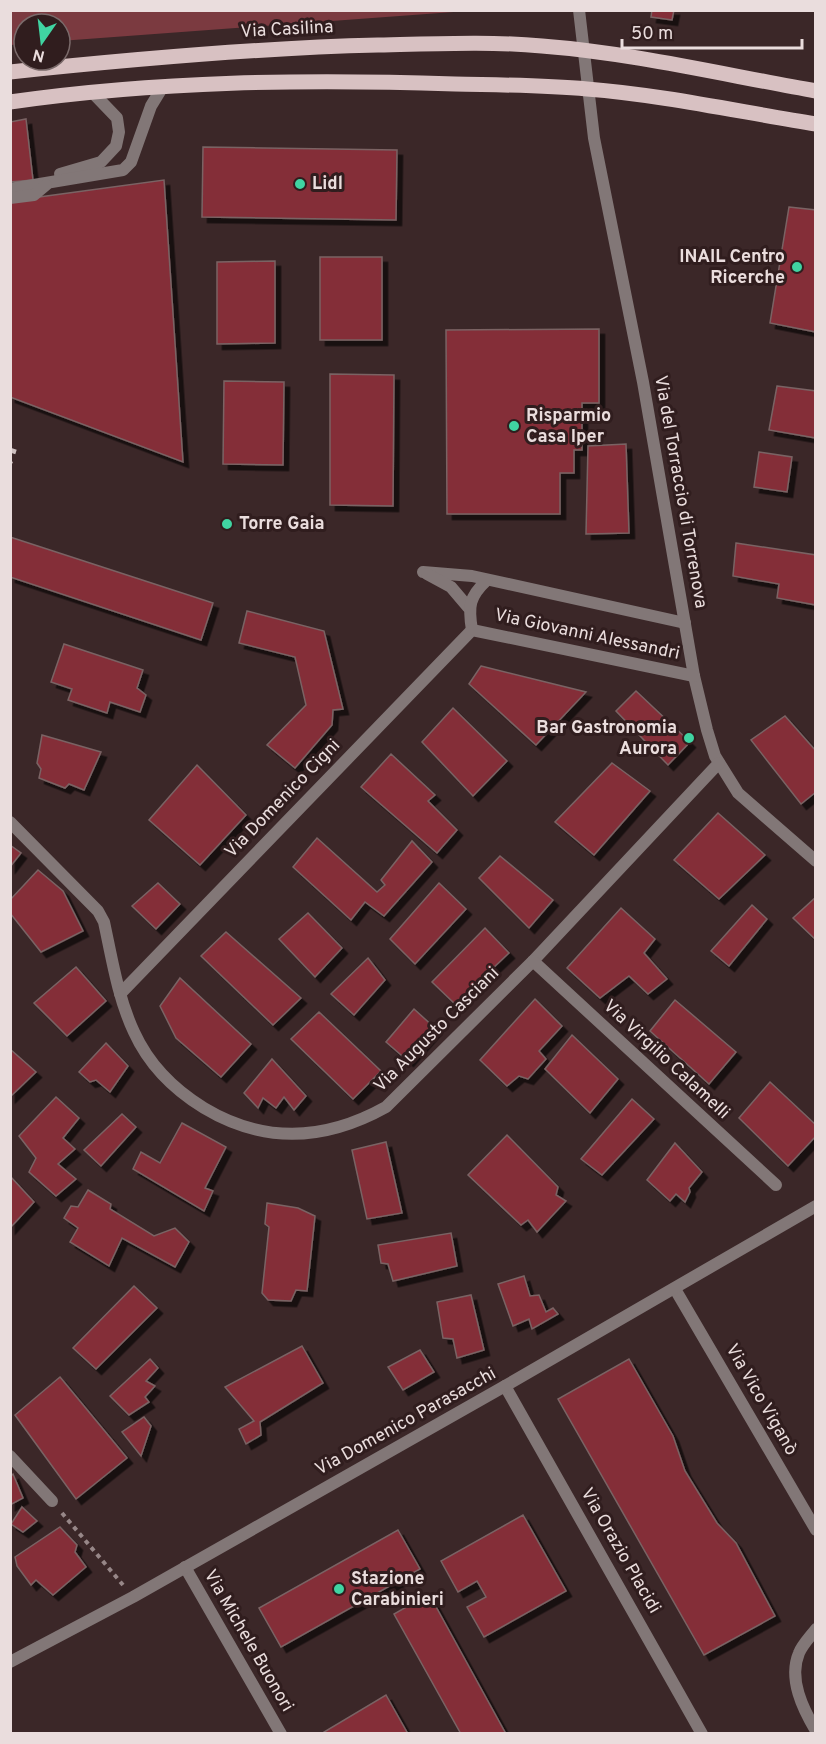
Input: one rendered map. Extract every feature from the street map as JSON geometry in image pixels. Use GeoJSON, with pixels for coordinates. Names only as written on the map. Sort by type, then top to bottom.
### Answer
{"type":"FeatureCollection","features":[{"type":"Feature","properties":{"kind":"main road","name":"Via Casilina"},"geometry":{"type":"LineString","coordinates":[[10,72],[148,57],[325,47],[483,44],[582,50],[816,91]]}},
{"type":"Feature","properties":{"kind":"main road"},"geometry":{"type":"LineString","coordinates":[[10,102],[92,92],[330,81],[588,89],[816,124]]}},
{"type":"Feature","properties":{"kind":"street","name":"Via del Torraccio di Torrenova"},"geometry":{"type":"LineString","coordinates":[[579,10],[595,148],[643,382],[694,676],[707,730],[719,763],[730,784],[748,804],[816,861]]}},
{"type":"Feature","properties":{"kind":"street"},"geometry":{"type":"LineString","coordinates":[[10,189],[123,170],[131,162],[151,106],[162,88]]}},
{"type":"Feature","properties":{"kind":"street"},"geometry":{"type":"LineString","coordinates":[[10,198],[34,195],[62,173],[101,162],[114,150],[120,132],[117,118],[92,92]]}},
{"type":"Feature","properties":{"kind":"street"},"geometry":{"type":"LineString","coordinates":[[472,630],[468,607],[451,587],[423,572],[460,574],[685,623]]}},
{"type":"Feature","properties":{"kind":"street"},"geometry":{"type":"LineString","coordinates":[[468,607],[473,594],[487,580]]}},
{"type":"Feature","properties":{"kind":"street","name":"Via Giovanni Alessandri"},"geometry":{"type":"LineString","coordinates":[[472,630],[694,676]]}},
{"type":"Feature","properties":{"kind":"street","name":"Via Domenico Cigni"},"geometry":{"type":"LineString","coordinates":[[120,994],[472,630]]}},
{"type":"Feature","properties":{"kind":"street","name":"Via Augusto Casciani"},"geometry":{"type":"LineString","coordinates":[[10,822],[98,911],[104,922],[120,994],[135,1034],[160,1074],[182,1095],[221,1118],[249,1129],[264,1133],[312,1132],[363,1120],[386,1107],[533,961],[719,763]]}},
{"type":"Feature","properties":{"kind":"street","name":"Via Virgilio Calamelli"},"geometry":{"type":"LineString","coordinates":[[533,961],[776,1185]]}},
{"type":"Feature","properties":{"kind":"street","name":"Via Domenico Parasacchi"},"geometry":{"type":"LineString","coordinates":[[10,1662],[133,1596],[506,1386],[816,1206]]}},
{"type":"Feature","properties":{"kind":"street","name":"Via Vico Viganò"},"geometry":{"type":"LineString","coordinates":[[675,1289],[816,1530]]}},
{"type":"Feature","properties":{"kind":"street","name":"Via Orazio Placidi"},"geometry":{"type":"LineString","coordinates":[[506,1386],[702,1734]]}},
{"type":"Feature","properties":{"kind":"street"},"geometry":{"type":"LineString","coordinates":[[10,1456],[52,1501]]}},
{"type":"Feature","properties":{"kind":"street","name":"Via Michele Buonori"},"geometry":{"type":"LineString","coordinates":[[185,1567],[281,1734]]}},
{"type":"Feature","properties":{"kind":"street"},"geometry":{"type":"LineString","coordinates":[[816,1629],[798,1653],[795,1678],[804,1710],[816,1731]]}},
{"type":"Feature","properties":{"kind":"path"},"geometry":{"type":"LineString","coordinates":[[52,1501],[133,1596]]}},
{"type":"Feature","properties":{"kind":"shaded area"},"geometry":{"type":"Polygon","coordinates":[[[11,10],[467,10],[72,40],[72,12],[12,12],[11,45],[11,10]]]}},
{"type":"Feature","properties":{"kind":"building"},"geometry":{"type":"Polygon","coordinates":[[[652,10],[674,10],[672,20],[651,17],[652,10]]]}},
{"type":"Feature","properties":{"kind":"building"},"geometry":{"type":"Polygon","coordinates":[[[26,119],[33,180],[10,182],[10,122],[26,119]]]}},
{"type":"Feature","properties":{"kind":"building","name":"Lidl"},"geometry":{"type":"Polygon","coordinates":[[[203,147],[397,150],[396,220],[202,217],[203,147]]]}},
{"type":"Feature","properties":{"kind":"building"},"geometry":{"type":"Polygon","coordinates":[[[164,180],[183,462],[10,397],[10,201],[164,180]]]}},
{"type":"Feature","properties":{"kind":"building","name":"INAIL Centro Ricerche"},"geometry":{"type":"Polygon","coordinates":[[[789,207],[816,210],[816,332],[770,323],[789,207]]]}},
{"type":"Feature","properties":{"kind":"building"},"geometry":{"type":"Polygon","coordinates":[[[320,257],[382,257],[382,340],[320,340],[320,257]]]}},
{"type":"Feature","properties":{"kind":"building"},"geometry":{"type":"Polygon","coordinates":[[[275,261],[275,343],[217,344],[217,262],[275,261]]]}},
{"type":"Feature","properties":{"kind":"building","name":"Risparmio Casa Iper"},"geometry":{"type":"Polygon","coordinates":[[[599,329],[599,403],[582,403],[582,450],[574,450],[574,473],[560,473],[560,514],[447,514],[446,330],[599,329]]]}},
{"type":"Feature","properties":{"kind":"building"},"geometry":{"type":"Polygon","coordinates":[[[330,374],[394,375],[393,506],[330,505],[330,374]]]}},
{"type":"Feature","properties":{"kind":"building"},"geometry":{"type":"Polygon","coordinates":[[[224,381],[284,382],[283,465],[223,464],[224,381]]]}},
{"type":"Feature","properties":{"kind":"building"},"geometry":{"type":"Polygon","coordinates":[[[777,386],[816,391],[816,438],[769,430],[777,386]]]}},
{"type":"Feature","properties":{"kind":"building"},"geometry":{"type":"Polygon","coordinates":[[[626,444],[629,533],[586,534],[588,446],[626,444]]]}},
{"type":"Feature","properties":{"kind":"building"},"geometry":{"type":"Polygon","coordinates":[[[759,452],[792,457],[787,492],[754,487],[759,452]]]}},
{"type":"Feature","properties":{"kind":"building"},"geometry":{"type":"Polygon","coordinates":[[[10,537],[213,603],[201,640],[10,577],[10,537]]]}},
{"type":"Feature","properties":{"kind":"building"},"geometry":{"type":"Polygon","coordinates":[[[736,543],[816,555],[816,605],[777,598],[779,584],[733,576],[736,543]]]}},
{"type":"Feature","properties":{"kind":"building"},"geometry":{"type":"Polygon","coordinates":[[[247,611],[324,631],[343,709],[333,710],[332,725],[295,768],[267,745],[306,705],[295,657],[239,643],[247,611]]]}},
{"type":"Feature","properties":{"kind":"building"},"geometry":{"type":"Polygon","coordinates":[[[64,644],[143,670],[137,688],[146,695],[140,712],[110,702],[107,713],[68,700],[72,689],[51,682],[64,644]]]}},
{"type":"Feature","properties":{"kind":"building"},"geometry":{"type":"Polygon","coordinates":[[[481,666],[586,692],[536,745],[469,684],[481,666]]]}},
{"type":"Feature","properties":{"kind":"building"},"geometry":{"type":"Polygon","coordinates":[[[636,691],[690,742],[668,765],[616,711],[636,691]]]}},
{"type":"Feature","properties":{"kind":"building"},"geometry":{"type":"Polygon","coordinates":[[[453,708],[507,761],[473,796],[422,742],[453,708]]]}},
{"type":"Feature","properties":{"kind":"building"},"geometry":{"type":"Polygon","coordinates":[[[785,716],[816,751],[816,792],[801,804],[751,740],[785,716]]]}},
{"type":"Feature","properties":{"kind":"building"},"geometry":{"type":"Polygon","coordinates":[[[42,735],[101,752],[84,790],[69,784],[65,788],[39,778],[41,769],[37,763],[42,735]]]}},
{"type":"Feature","properties":{"kind":"building"},"geometry":{"type":"Polygon","coordinates":[[[391,754],[435,795],[428,801],[457,830],[437,853],[361,787],[391,754]]]}},
{"type":"Feature","properties":{"kind":"building"},"geometry":{"type":"Polygon","coordinates":[[[612,763],[650,791],[594,855],[555,822],[612,763]]]}},
{"type":"Feature","properties":{"kind":"building"},"geometry":{"type":"Polygon","coordinates":[[[197,765],[246,815],[200,865],[149,820],[197,765]]]}},
{"type":"Feature","properties":{"kind":"building"},"geometry":{"type":"Polygon","coordinates":[[[718,813],[765,855],[719,899],[674,860],[718,813]]]}},
{"type":"Feature","properties":{"kind":"building"},"geometry":{"type":"Polygon","coordinates":[[[317,838],[377,892],[385,885],[381,880],[412,841],[432,862],[384,916],[365,902],[351,920],[293,867],[317,838]]]}},
{"type":"Feature","properties":{"kind":"building"},"geometry":{"type":"Polygon","coordinates":[[[10,845],[21,853],[10,867],[10,845]]]}},
{"type":"Feature","properties":{"kind":"building"},"geometry":{"type":"Polygon","coordinates":[[[500,856],[553,900],[529,928],[479,878],[500,856]]]}},
{"type":"Feature","properties":{"kind":"building"},"geometry":{"type":"Polygon","coordinates":[[[38,870],[63,891],[83,931],[41,952],[10,913],[10,900],[38,870]]]}},
{"type":"Feature","properties":{"kind":"building"},"geometry":{"type":"Polygon","coordinates":[[[158,883],[180,904],[156,929],[132,906],[158,883]]]}},
{"type":"Feature","properties":{"kind":"building"},"geometry":{"type":"Polygon","coordinates":[[[439,883],[466,909],[415,964],[390,939],[439,883]]]}},
{"type":"Feature","properties":{"kind":"building"},"geometry":{"type":"Polygon","coordinates":[[[816,897],[816,940],[793,918],[816,897]]]}},
{"type":"Feature","properties":{"kind":"building"},"geometry":{"type":"Polygon","coordinates":[[[752,905],[767,919],[729,966],[711,951],[752,905]]]}},
{"type":"Feature","properties":{"kind":"building"},"geometry":{"type":"Polygon","coordinates":[[[621,908],[655,939],[644,953],[667,979],[648,994],[629,976],[600,998],[567,968],[621,908]]]}},
{"type":"Feature","properties":{"kind":"building"},"geometry":{"type":"Polygon","coordinates":[[[308,913],[342,948],[315,977],[279,939],[308,913]]]}},
{"type":"Feature","properties":{"kind":"building"},"geometry":{"type":"Polygon","coordinates":[[[485,928],[509,953],[455,1004],[432,982],[485,928]]]}},
{"type":"Feature","properties":{"kind":"building"},"geometry":{"type":"Polygon","coordinates":[[[226,932],[301,998],[273,1025],[201,956],[226,932]]]}},
{"type":"Feature","properties":{"kind":"building"},"geometry":{"type":"Polygon","coordinates":[[[368,958],[385,980],[354,1015],[331,994],[368,958]]]}},
{"type":"Feature","properties":{"kind":"building"},"geometry":{"type":"Polygon","coordinates":[[[76,967],[106,1001],[67,1036],[34,1003],[76,967]]]}},
{"type":"Feature","properties":{"kind":"building"},"geometry":{"type":"Polygon","coordinates":[[[180,978],[251,1044],[221,1077],[176,1038],[160,1006],[180,978]]]}},
{"type":"Feature","properties":{"kind":"building"},"geometry":{"type":"Polygon","coordinates":[[[535,999],[562,1026],[539,1051],[546,1059],[528,1079],[519,1076],[507,1086],[480,1060],[535,999]]]}},
{"type":"Feature","properties":{"kind":"building"},"geometry":{"type":"Polygon","coordinates":[[[675,1000],[736,1052],[709,1084],[650,1031],[675,1000]]]}},
{"type":"Feature","properties":{"kind":"building"},"geometry":{"type":"Polygon","coordinates":[[[414,1009],[436,1029],[408,1061],[386,1042],[414,1009]]]}},
{"type":"Feature","properties":{"kind":"building"},"geometry":{"type":"Polygon","coordinates":[[[319,1012],[381,1071],[353,1099],[291,1039],[319,1012]]]}},
{"type":"Feature","properties":{"kind":"building"},"geometry":{"type":"Polygon","coordinates":[[[572,1035],[618,1079],[590,1113],[545,1069],[572,1035]]]}},
{"type":"Feature","properties":{"kind":"building"},"geometry":{"type":"Polygon","coordinates":[[[106,1043],[128,1066],[110,1092],[96,1080],[90,1082],[79,1072],[106,1043]]]}},
{"type":"Feature","properties":{"kind":"building"},"geometry":{"type":"Polygon","coordinates":[[[10,1049],[36,1072],[10,1097],[10,1049]]]}},
{"type":"Feature","properties":{"kind":"building"},"geometry":{"type":"Polygon","coordinates":[[[272,1059],[306,1096],[294,1110],[284,1097],[276,1108],[263,1098],[258,1108],[244,1093],[272,1059]]]}},
{"type":"Feature","properties":{"kind":"building"},"geometry":{"type":"Polygon","coordinates":[[[770,1082],[816,1125],[816,1136],[788,1166],[739,1118],[770,1082]]]}},
{"type":"Feature","properties":{"kind":"building"},"geometry":{"type":"Polygon","coordinates":[[[56,1097],[79,1118],[63,1138],[75,1149],[58,1164],[76,1179],[56,1196],[29,1172],[36,1158],[19,1136],[56,1097]]]}},
{"type":"Feature","properties":{"kind":"building"},"geometry":{"type":"Polygon","coordinates":[[[632,1099],[654,1119],[602,1175],[581,1159],[632,1099]]]}},
{"type":"Feature","properties":{"kind":"building"},"geometry":{"type":"Polygon","coordinates":[[[122,1114],[136,1127],[101,1166],[84,1150],[122,1114]]]}},
{"type":"Feature","properties":{"kind":"building"},"geometry":{"type":"Polygon","coordinates":[[[182,1123],[226,1147],[205,1188],[213,1191],[204,1211],[133,1169],[141,1152],[160,1163],[182,1123]]]}},
{"type":"Feature","properties":{"kind":"building"},"geometry":{"type":"Polygon","coordinates":[[[507,1135],[558,1187],[556,1195],[566,1201],[537,1232],[528,1220],[521,1225],[468,1175],[507,1135]]]}},
{"type":"Feature","properties":{"kind":"building"},"geometry":{"type":"Polygon","coordinates":[[[386,1142],[402,1213],[367,1219],[352,1150],[386,1142]]]}},
{"type":"Feature","properties":{"kind":"building"},"geometry":{"type":"Polygon","coordinates":[[[675,1143],[702,1172],[689,1188],[690,1192],[685,1202],[676,1194],[670,1201],[647,1180],[675,1143]]]}},
{"type":"Feature","properties":{"kind":"building"},"geometry":{"type":"Polygon","coordinates":[[[10,1176],[34,1202],[10,1228],[10,1176]]]}},
{"type":"Feature","properties":{"kind":"building"},"geometry":{"type":"Polygon","coordinates":[[[88,1190],[111,1204],[110,1209],[154,1236],[175,1228],[189,1242],[175,1267],[122,1238],[109,1266],[70,1242],[78,1228],[64,1218],[71,1206],[78,1207],[88,1190]]]}},
{"type":"Feature","properties":{"kind":"building"},"geometry":{"type":"Polygon","coordinates":[[[267,1203],[298,1208],[315,1216],[307,1291],[296,1290],[291,1301],[268,1300],[262,1293],[269,1227],[265,1224],[267,1203]]]}},
{"type":"Feature","properties":{"kind":"building"},"geometry":{"type":"Polygon","coordinates":[[[451,1233],[457,1266],[393,1281],[388,1264],[381,1263],[378,1245],[451,1233]]]}},
{"type":"Feature","properties":{"kind":"building"},"geometry":{"type":"Polygon","coordinates":[[[524,1276],[530,1296],[539,1295],[546,1312],[553,1308],[558,1314],[532,1329],[529,1319],[513,1326],[498,1284],[524,1276]]]}},
{"type":"Feature","properties":{"kind":"building"},"geometry":{"type":"Polygon","coordinates":[[[134,1286],[157,1308],[96,1369],[73,1348],[134,1286]]]}},
{"type":"Feature","properties":{"kind":"building"},"geometry":{"type":"Polygon","coordinates":[[[471,1295],[484,1350],[457,1358],[453,1339],[443,1338],[437,1302],[471,1295]]]}},
{"type":"Feature","properties":{"kind":"building"},"geometry":{"type":"Polygon","coordinates":[[[302,1346],[323,1383],[260,1422],[261,1435],[246,1444],[239,1429],[254,1421],[225,1387],[302,1346]]]}},
{"type":"Feature","properties":{"kind":"building"},"geometry":{"type":"Polygon","coordinates":[[[420,1350],[434,1372],[403,1390],[388,1367],[420,1350]]]}},
{"type":"Feature","properties":{"kind":"building"},"geometry":{"type":"Polygon","coordinates":[[[150,1359],[158,1368],[146,1381],[155,1386],[145,1397],[149,1402],[129,1415],[110,1396],[150,1359]]]}},
{"type":"Feature","properties":{"kind":"building"},"geometry":{"type":"Polygon","coordinates":[[[629,1359],[673,1436],[685,1471],[717,1523],[736,1543],[775,1616],[704,1655],[558,1399],[629,1359]]]}},
{"type":"Feature","properties":{"kind":"building"},"geometry":{"type":"Polygon","coordinates":[[[60,1377],[127,1458],[76,1499],[15,1415],[60,1377]]]}},
{"type":"Feature","properties":{"kind":"building"},"geometry":{"type":"Polygon","coordinates":[[[144,1417],[151,1426],[141,1456],[122,1432],[144,1417]]]}},
{"type":"Feature","properties":{"kind":"building"},"geometry":{"type":"Polygon","coordinates":[[[13,1474],[23,1498],[10,1505],[10,1477],[13,1474]]]}},
{"type":"Feature","properties":{"kind":"building"},"geometry":{"type":"Polygon","coordinates":[[[22,1507],[37,1521],[23,1532],[11,1524],[22,1507]]]}},
{"type":"Feature","properties":{"kind":"building"},"geometry":{"type":"Polygon","coordinates":[[[523,1515],[566,1591],[484,1637],[467,1607],[486,1597],[477,1581],[458,1592],[441,1561],[523,1515]]]}},
{"type":"Feature","properties":{"kind":"building"},"geometry":{"type":"Polygon","coordinates":[[[60,1527],[77,1545],[75,1552],[86,1567],[53,1595],[36,1580],[31,1585],[17,1566],[15,1557],[60,1527]]]}},
{"type":"Feature","properties":{"kind":"building","name":"Stazione Carabinieri"},"geometry":{"type":"Polygon","coordinates":[[[398,1530],[420,1569],[281,1647],[259,1608],[398,1530]]]}},
{"type":"Feature","properties":{"kind":"building"},"geometry":{"type":"Polygon","coordinates":[[[429,1594],[506,1734],[461,1734],[394,1614],[429,1594]]]}},
{"type":"Feature","properties":{"kind":"building"},"geometry":{"type":"Polygon","coordinates":[[[386,1695],[408,1734],[325,1734],[324,1732],[386,1695]]]}},
{"type":"Feature","properties":{"kind":"railway"},"geometry":{"type":"LineString","coordinates":[[10,450],[16,452]]}},
{"type":"Feature","properties":{"kind":"place","name":"Lidl"},"geometry":{"type":"Point","coordinates":[300,184]}},
{"type":"Feature","properties":{"kind":"place","name":"INAIL Centro Ricerche"},"geometry":{"type":"Point","coordinates":[797,267]}},
{"type":"Feature","properties":{"kind":"place","name":"Risparmio Casa Iper"},"geometry":{"type":"Point","coordinates":[514,426]}},
{"type":"Feature","properties":{"kind":"place","name":"Torre Gaia"},"geometry":{"type":"Point","coordinates":[227,524]}},
{"type":"Feature","properties":{"kind":"place","name":"Bar Gastronomia Aurora"},"geometry":{"type":"Point","coordinates":[689,738]}},
{"type":"Feature","properties":{"kind":"place","name":"Stazione Carabinieri"},"geometry":{"type":"Point","coordinates":[339,1589]}}]}
